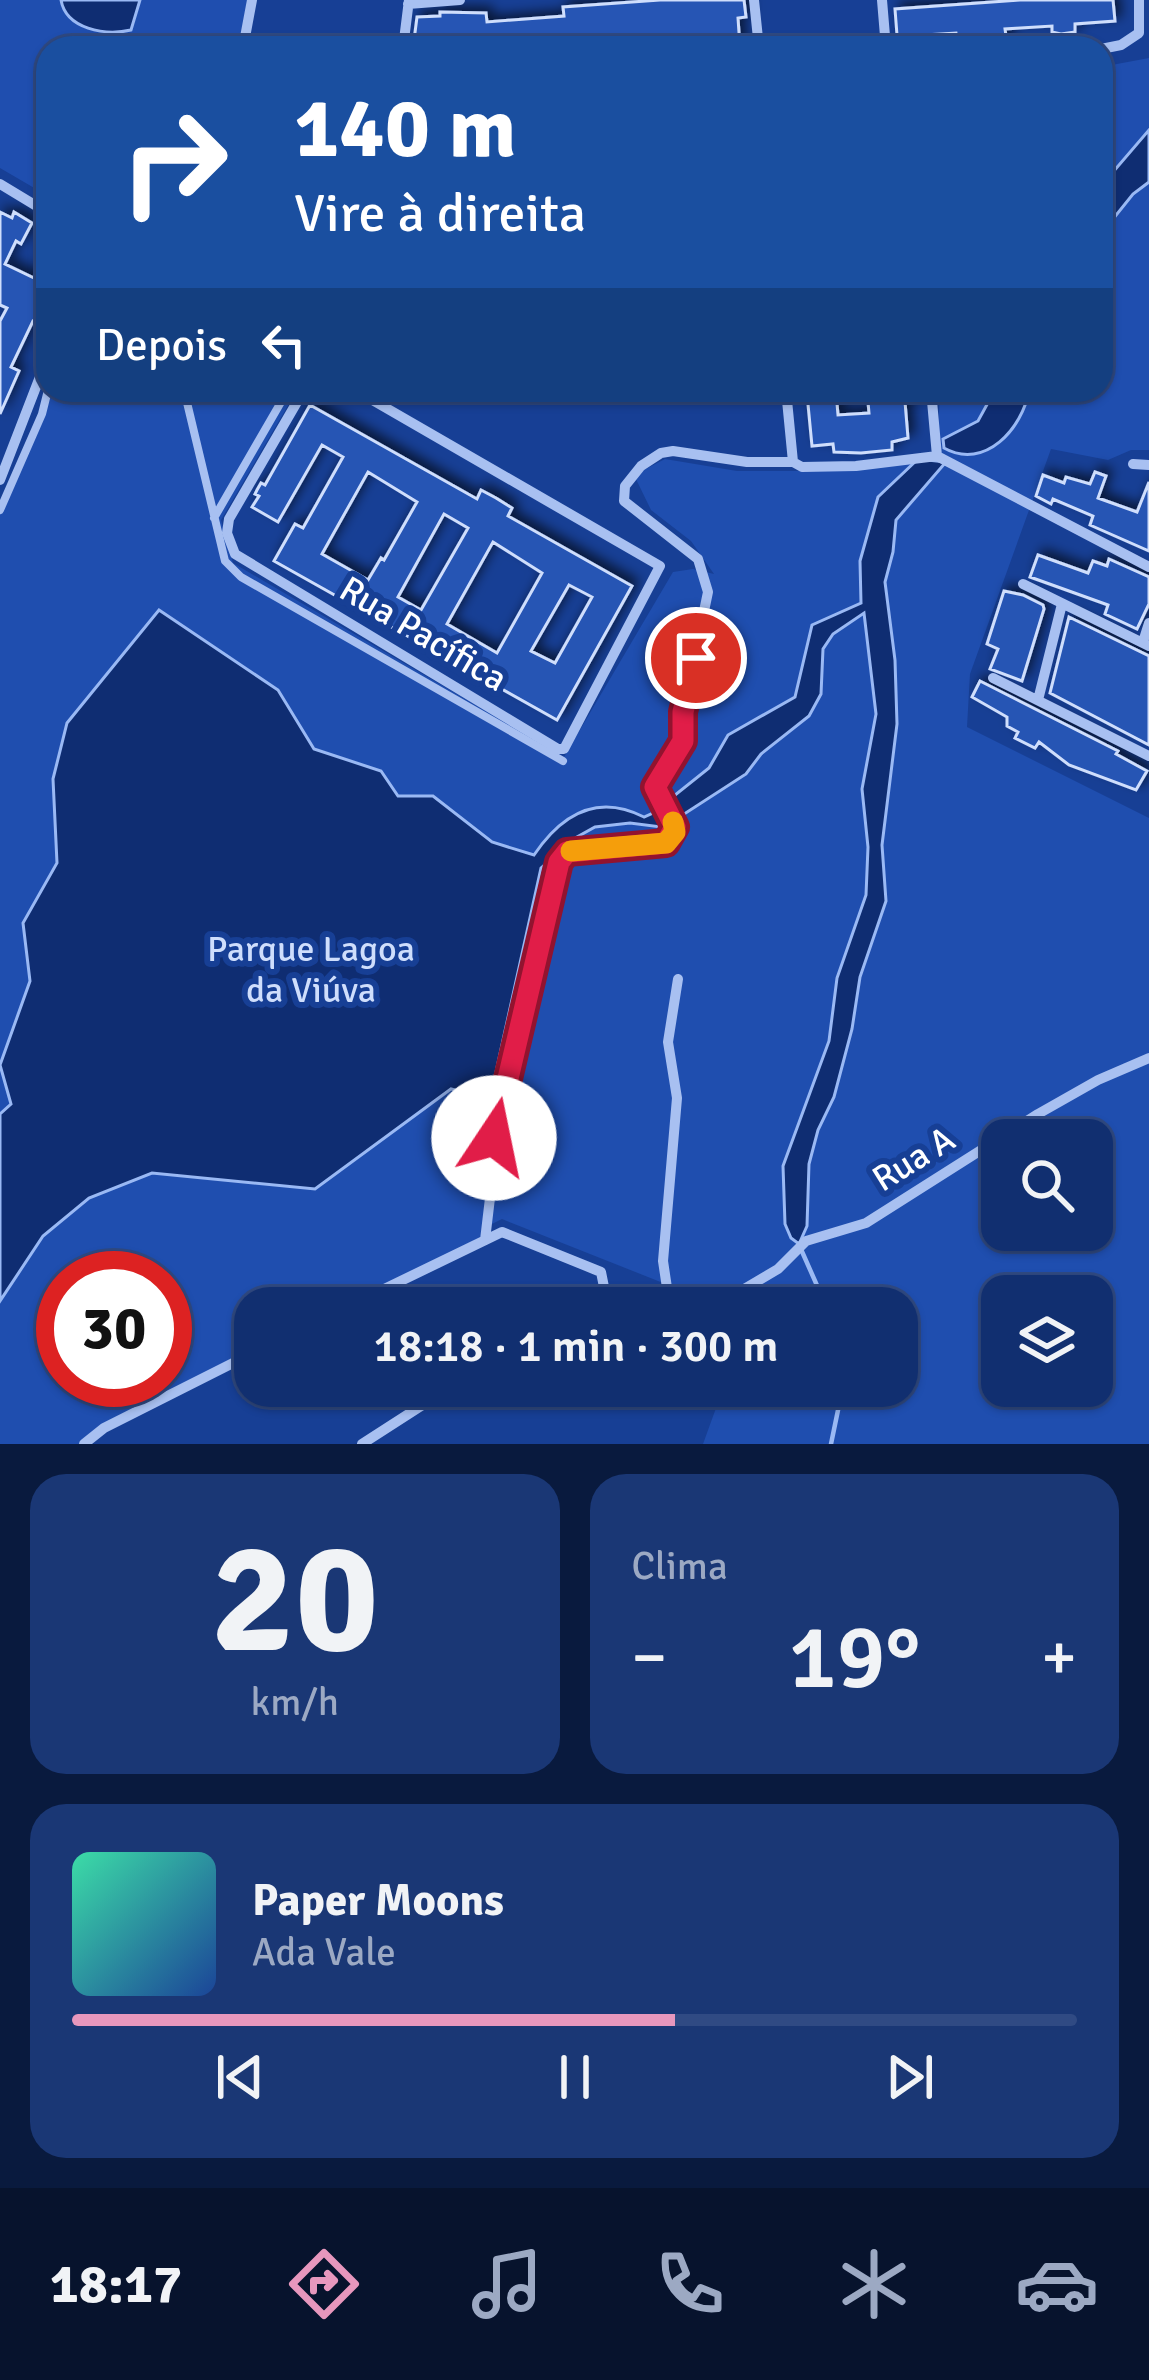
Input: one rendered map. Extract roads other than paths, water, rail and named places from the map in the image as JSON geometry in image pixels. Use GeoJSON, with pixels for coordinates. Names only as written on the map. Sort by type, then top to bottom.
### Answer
{"type":"FeatureCollection","features":[{"type":"Feature","properties":{"kind":"street"},"geometry":{"type":"LineString","coordinates":[[245,36],[251,0]]}},
{"type":"Feature","properties":{"kind":"street"},"geometry":{"type":"LineString","coordinates":[[403,36],[408,2],[460,0]]}},
{"type":"Feature","properties":{"kind":"street"},"geometry":{"type":"LineString","coordinates":[[754,0],[758,36]]}},
{"type":"Feature","properties":{"kind":"street"},"geometry":{"type":"LineString","coordinates":[[882,0],[885,36]]}},
{"type":"Feature","properties":{"kind":"street"},"geometry":{"type":"LineString","coordinates":[[1113,47],[1139,34],[1139,0]]}},
{"type":"Feature","properties":{"kind":"street"},"geometry":{"type":"LineString","coordinates":[[0,184],[36,205]]}},
{"type":"Feature","properties":{"kind":"street"},"geometry":{"type":"LineString","coordinates":[[0,480],[36,387]]}},
{"type":"Feature","properties":{"kind":"street"},"geometry":{"type":"LineString","coordinates":[[0,510],[45,402]]}},
{"type":"Feature","properties":{"kind":"street"},"geometry":{"type":"LineString","coordinates":[[187,402],[225,561],[241,578],[562,761]]}},
{"type":"Feature","properties":{"kind":"street"},"geometry":{"type":"LineString","coordinates":[[214,519],[281,402]]}},
{"type":"Feature","properties":{"kind":"street","name":"Rua Pacífica"},"geometry":{"type":"LineString","coordinates":[[297,402],[229,519],[227,533],[235,554],[558,749],[566,747],[659,572],[658,564],[377,402]]}},
{"type":"Feature","properties":{"kind":"street"},"geometry":{"type":"LineString","coordinates":[[787,402],[794,462]]}},
{"type":"Feature","properties":{"kind":"street"},"geometry":{"type":"LineString","coordinates":[[932,402],[937,456]]}},
{"type":"Feature","properties":{"kind":"street"},"geometry":{"type":"LineString","coordinates":[[485,1240],[503,1089],[559,862],[572,850],[666,843],[675,832],[655,787],[683,741],[683,712],[708,586],[698,559],[624,500],[625,486],[652,457],[674,451],[747,462],[794,462],[802,467],[937,456],[1149,566]]}},
{"type":"Feature","properties":{"kind":"street"},"geometry":{"type":"LineString","coordinates":[[1133,464],[1149,465]]}},
{"type":"Feature","properties":{"kind":"street"},"geometry":{"type":"LineString","coordinates":[[1023,584],[1146,644],[1149,623]]}},
{"type":"Feature","properties":{"kind":"street"},"geometry":{"type":"LineString","coordinates":[[1038,700],[1062,604]]}},
{"type":"Feature","properties":{"kind":"street"},"geometry":{"type":"LineString","coordinates":[[993,678],[1149,756]]}},
{"type":"Feature","properties":{"kind":"street"},"geometry":{"type":"LineString","coordinates":[[667,1287],[663,1261],[677,1098],[668,1042],[678,979]]}},
{"type":"Feature","properties":{"kind":"street","name":"Rua A"},"geometry":{"type":"LineString","coordinates":[[748,1287],[778,1269],[802,1245],[866,1223],[1038,1114],[1149,1058]]}},
{"type":"Feature","properties":{"kind":"street"},"geometry":{"type":"LineString","coordinates":[[389,1287],[485,1240],[510,1233],[601,1272],[604,1287]]}},
{"type":"Feature","properties":{"kind":"street"},"geometry":{"type":"LineString","coordinates":[[88,1441],[234,1363]]}},
{"type":"Feature","properties":{"kind":"street"},"geometry":{"type":"LineString","coordinates":[[362,1444],[419,1407]]}},
{"type":"Feature","properties":{"kind":"street"},"geometry":{"type":"LineString","coordinates":[[88,1441],[108,1444]]}},
{"type":"Feature","properties":{"kind":"waterway"},"geometry":{"type":"LineString","coordinates":[[800,1247],[818,1287]]}},
{"type":"Feature","properties":{"kind":"waterway"},"geometry":{"type":"LineString","coordinates":[[831,1444],[839,1407]]}},
{"type":"Feature","properties":{"kind":"park label","name":"Parque Lagoa da Viúva"},"geometry":{"type":"Point","coordinates":[311,968]}}]}
